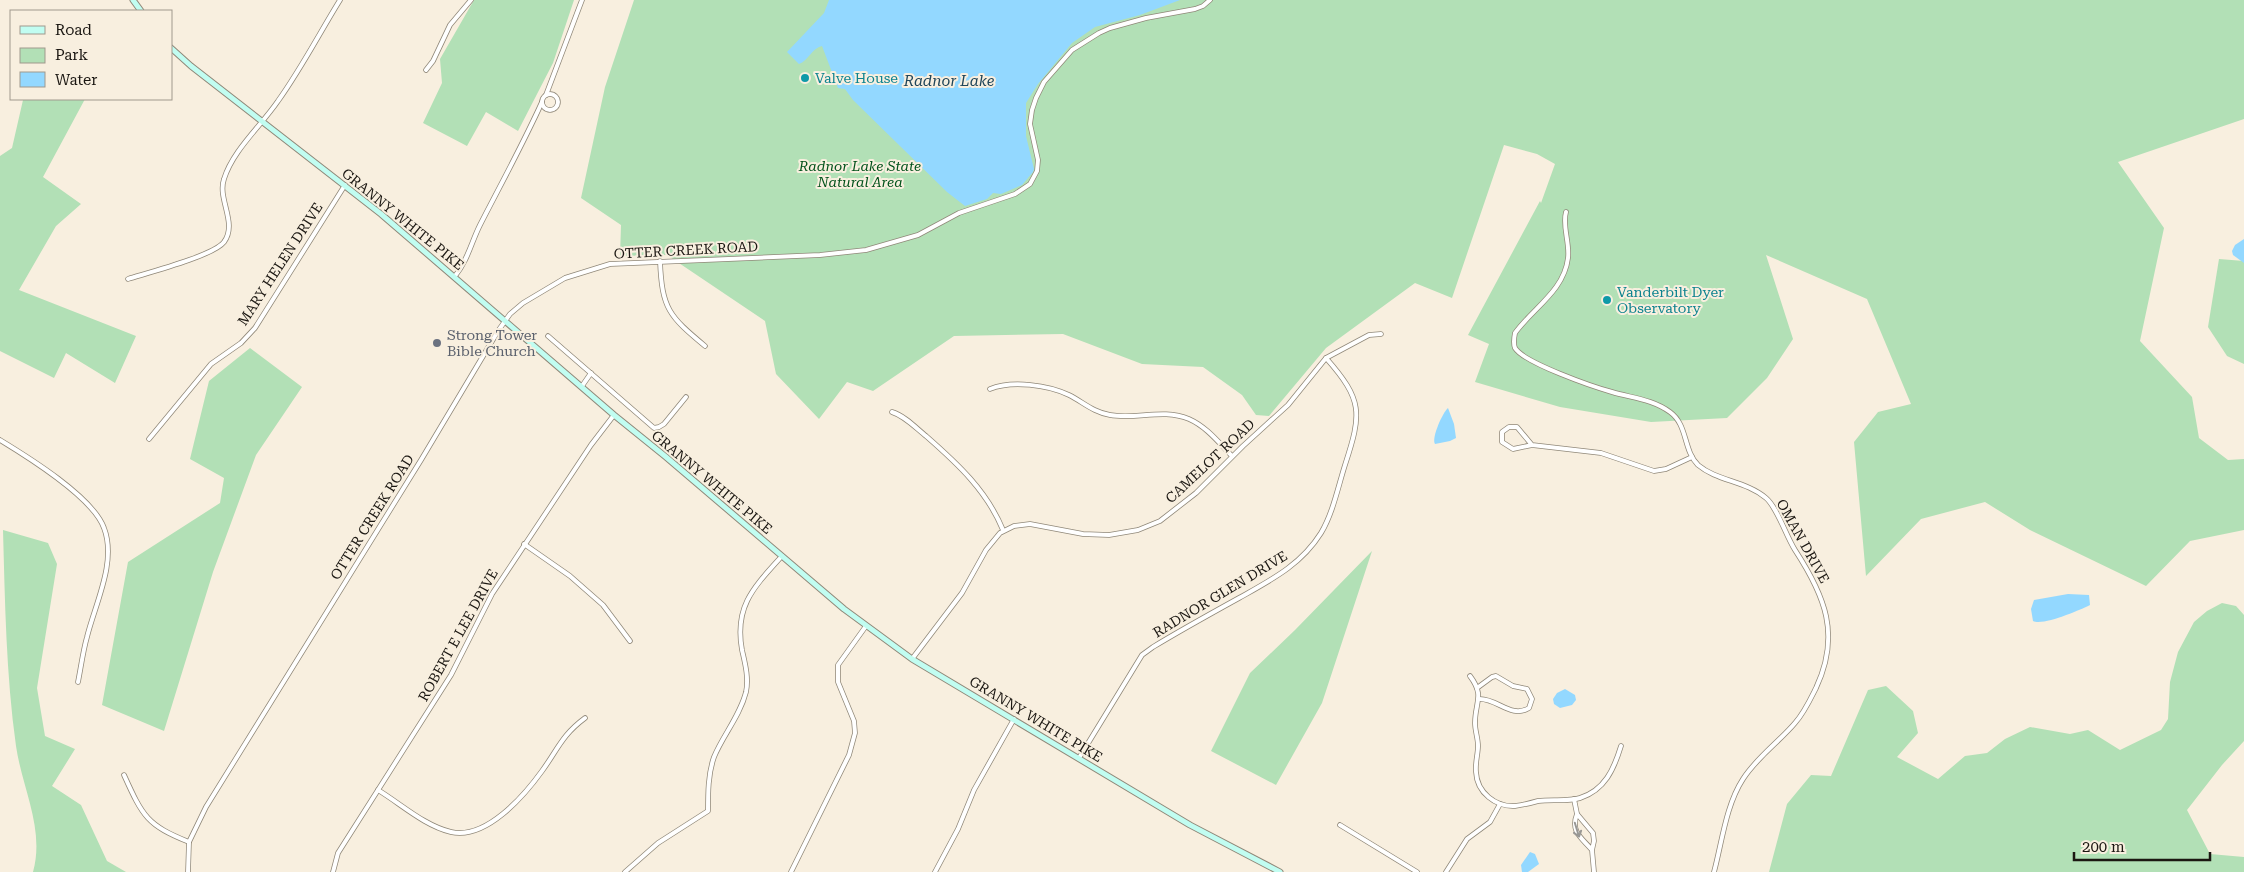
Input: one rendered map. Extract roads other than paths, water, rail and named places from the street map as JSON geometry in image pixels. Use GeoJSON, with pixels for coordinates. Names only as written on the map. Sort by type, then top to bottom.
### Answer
{"type":"FeatureCollection","features":[{"type":"Feature","properties":{"kind":"main road","name":"GRANNY WHITE PIKE"},"geometry":{"type":"LineString","coordinates":[[172,49],[191,66],[345,185],[455,276],[614,415],[666,456],[866,626],[912,659],[1190,825],[1280,872]]}},
{"type":"Feature","properties":{"kind":"street"},"geometry":{"type":"LineString","coordinates":[[128,279],[212,251],[225,241],[228,234],[228,220],[223,180],[237,154],[264,121],[292,80],[340,0]]}},
{"type":"Feature","properties":{"kind":"street"},"geometry":{"type":"LineString","coordinates":[[426,70],[434,61],[450,25],[471,0]]}},
{"type":"Feature","properties":{"kind":"street"},"geometry":{"type":"LineString","coordinates":[[455,276],[467,259],[477,230],[519,152],[546,95],[582,0]]}},
{"type":"Feature","properties":{"kind":"street","name":"OTTER CREEK ROAD"},"geometry":{"type":"LineString","coordinates":[[188,872],[190,842],[206,807],[409,480],[505,320],[518,306],[539,292],[577,273],[610,264],[820,255],[866,250],[918,235],[958,213],[1015,194],[1030,184],[1037,171],[1038,160],[1030,124],[1036,98],[1044,82],[1072,50],[1105,30],[1146,18],[1195,9],[1203,6],[1210,0]]}},
{"type":"Feature","properties":{"kind":"street"},"geometry":{"type":"LineString","coordinates":[[542,102],[543,106],[548,110],[557,106],[556,97],[551,94],[546,95]]}},
{"type":"Feature","properties":{"kind":"street","name":"MARY HELEN DRIVE"},"geometry":{"type":"LineString","coordinates":[[149,439],[211,364],[241,343],[255,328],[345,185]]}},
{"type":"Feature","properties":{"kind":"street"},"geometry":{"type":"LineString","coordinates":[[1532,445],[1518,427],[1509,427],[1502,432],[1502,442],[1508,447],[1516,448],[1532,445],[1601,453],[1654,471],[1666,469],[1692,457],[1681,425],[1668,411],[1646,401],[1593,386],[1540,364],[1523,356],[1515,347],[1516,333],[1556,288],[1566,271],[1569,254],[1566,212]]}},
{"type":"Feature","properties":{"kind":"street"},"geometry":{"type":"LineString","coordinates":[[660,261],[662,290],[668,308],[680,324],[705,346]]}},
{"type":"Feature","properties":{"kind":"street","name":"CAMELOT ROAD"},"geometry":{"type":"LineString","coordinates":[[1003,530],[1030,524],[1095,536],[1115,535],[1138,530],[1160,521],[1201,488],[1232,456],[1288,405],[1326,358],[1369,335],[1381,334]]}},
{"type":"Feature","properties":{"kind":"street"},"geometry":{"type":"LineString","coordinates":[[548,336],[654,428],[664,424],[686,397]]}},
{"type":"Feature","properties":{"kind":"street","name":"RADNOR GLEN DRIVE"},"geometry":{"type":"LineString","coordinates":[[1079,758],[1142,655],[1161,642],[1286,571],[1307,551],[1321,532],[1333,504],[1357,422],[1356,405],[1351,390],[1326,358]]}},
{"type":"Feature","properties":{"kind":"street"},"geometry":{"type":"LineString","coordinates":[[582,386],[591,373]]}},
{"type":"Feature","properties":{"kind":"street"},"geometry":{"type":"LineString","coordinates":[[990,389],[1008,385],[1055,390],[1069,395],[1094,410],[1114,416],[1162,414],[1181,417],[1204,428],[1232,456]]}},
{"type":"Feature","properties":{"kind":"street"},"geometry":{"type":"LineString","coordinates":[[892,412],[914,426],[970,477],[986,497],[1003,530],[989,545],[966,586],[912,659]]}},
{"type":"Feature","properties":{"kind":"street","name":"ROBERT E LEE DRIVE"},"geometry":{"type":"LineString","coordinates":[[333,872],[338,853],[451,675],[492,594],[591,445],[614,415]]}},
{"type":"Feature","properties":{"kind":"street"},"geometry":{"type":"LineString","coordinates":[[0,440],[35,461],[80,498],[100,519],[104,529],[107,540],[107,564],[87,637],[78,682]]}},
{"type":"Feature","properties":{"kind":"street","name":"OMAN DRIVE"},"geometry":{"type":"LineString","coordinates":[[1692,457],[1703,468],[1751,488],[1770,502],[1784,532],[1819,594],[1826,613],[1830,638],[1824,670],[1807,706],[1792,726],[1751,768],[1739,786],[1714,872]]}},
{"type":"Feature","properties":{"kind":"street"},"geometry":{"type":"LineString","coordinates":[[524,544],[570,576],[603,605],[630,641]]}},
{"type":"Feature","properties":{"kind":"street"},"geometry":{"type":"LineString","coordinates":[[624,872],[658,843],[708,811],[709,781],[714,757],[734,723],[746,691],[747,678],[740,636],[742,612],[750,594],[782,556]]}},
{"type":"Feature","properties":{"kind":"street"},"geometry":{"type":"LineString","coordinates":[[792,872],[849,755],[855,734],[854,721],[838,682],[838,665],[866,626]]}},
{"type":"Feature","properties":{"kind":"street"},"geometry":{"type":"LineString","coordinates":[[1470,676],[1477,688],[1479,699],[1475,721],[1478,745],[1476,775],[1485,793],[1500,804],[1517,806],[1545,800],[1574,799],[1591,793],[1604,782],[1615,765],[1621,746]]}},
{"type":"Feature","properties":{"kind":"street"},"geometry":{"type":"LineString","coordinates":[[1477,688],[1490,678],[1496,676],[1513,686],[1527,689],[1532,700],[1529,708],[1520,712],[1503,708],[1490,700],[1479,699]]}},
{"type":"Feature","properties":{"kind":"street"},"geometry":{"type":"LineString","coordinates":[[378,790],[434,826],[452,832],[466,833],[498,819],[524,793],[568,730],[585,718]]}},
{"type":"Feature","properties":{"kind":"street"},"geometry":{"type":"LineString","coordinates":[[935,872],[958,829],[974,790],[1014,719]]}},
{"type":"Feature","properties":{"kind":"street"},"geometry":{"type":"LineString","coordinates":[[124,776],[147,820],[163,832],[190,842]]}},
{"type":"Feature","properties":{"kind":"street"},"geometry":{"type":"LineString","coordinates":[[1574,799],[1577,814],[1575,824],[1577,834],[1592,850]]}},
{"type":"Feature","properties":{"kind":"street"},"geometry":{"type":"LineString","coordinates":[[1446,872],[1467,839],[1490,822],[1500,804]]}},
{"type":"Feature","properties":{"kind":"street"},"geometry":{"type":"LineString","coordinates":[[1577,814],[1593,832],[1594,872]]}},
{"type":"Feature","properties":{"kind":"street"},"geometry":{"type":"LineString","coordinates":[[1340,825],[1417,872]]}},
{"type":"Feature","properties":{"kind":"water","name":"Radnor Lake"},"geometry":{"type":"Polygon","coordinates":[[[829,0],[1180,0],[1140,15],[1095,27],[1072,43],[1038,84],[1026,103],[1026,136],[1034,169],[1033,172],[1022,185],[1001,194],[993,193],[987,199],[965,206],[947,192],[853,100],[845,89],[838,88],[822,46],[815,49],[799,64],[787,52],[824,13],[829,0]]]}},
{"type":"Feature","properties":{"kind":"water"},"geometry":{"type":"Polygon","coordinates":[[[2244,239],[2244,263],[2233,255],[2232,251],[2235,245],[2244,239]]]}},
{"type":"Feature","properties":{"kind":"water"},"geometry":{"type":"Polygon","coordinates":[[[1448,408],[1454,424],[1456,438],[1435,444],[1436,431],[1448,408]]]}},
{"type":"Feature","properties":{"kind":"water"},"geometry":{"type":"Polygon","coordinates":[[[2068,594],[2089,595],[2090,605],[2053,619],[2033,621],[2031,609],[2034,600],[2068,594]]]}},
{"type":"Feature","properties":{"kind":"water"},"geometry":{"type":"Polygon","coordinates":[[[1565,689],[1575,695],[1576,700],[1572,705],[1560,708],[1554,704],[1553,699],[1557,693],[1565,689]]]}},
{"type":"Feature","properties":{"kind":"water"},"geometry":{"type":"Polygon","coordinates":[[[1530,852],[1535,854],[1539,864],[1528,872],[1522,872],[1521,865],[1530,852]]]}},
{"type":"Feature","properties":{"kind":"place","name":"Valve House"},"geometry":{"type":"Point","coordinates":[805,78]}},
{"type":"Feature","properties":{"kind":"place","name":"Vanderbilt Dyer Observatory"},"geometry":{"type":"Point","coordinates":[1607,300]}},
{"type":"Feature","properties":{"kind":"place","name":"Strong Tower Bible Church"},"geometry":{"type":"Point","coordinates":[437,343]}},
{"type":"Feature","properties":{"kind":"park label","name":"Radnor Lake State Natural Area"},"geometry":{"type":"Point","coordinates":[860,174]}}]}
